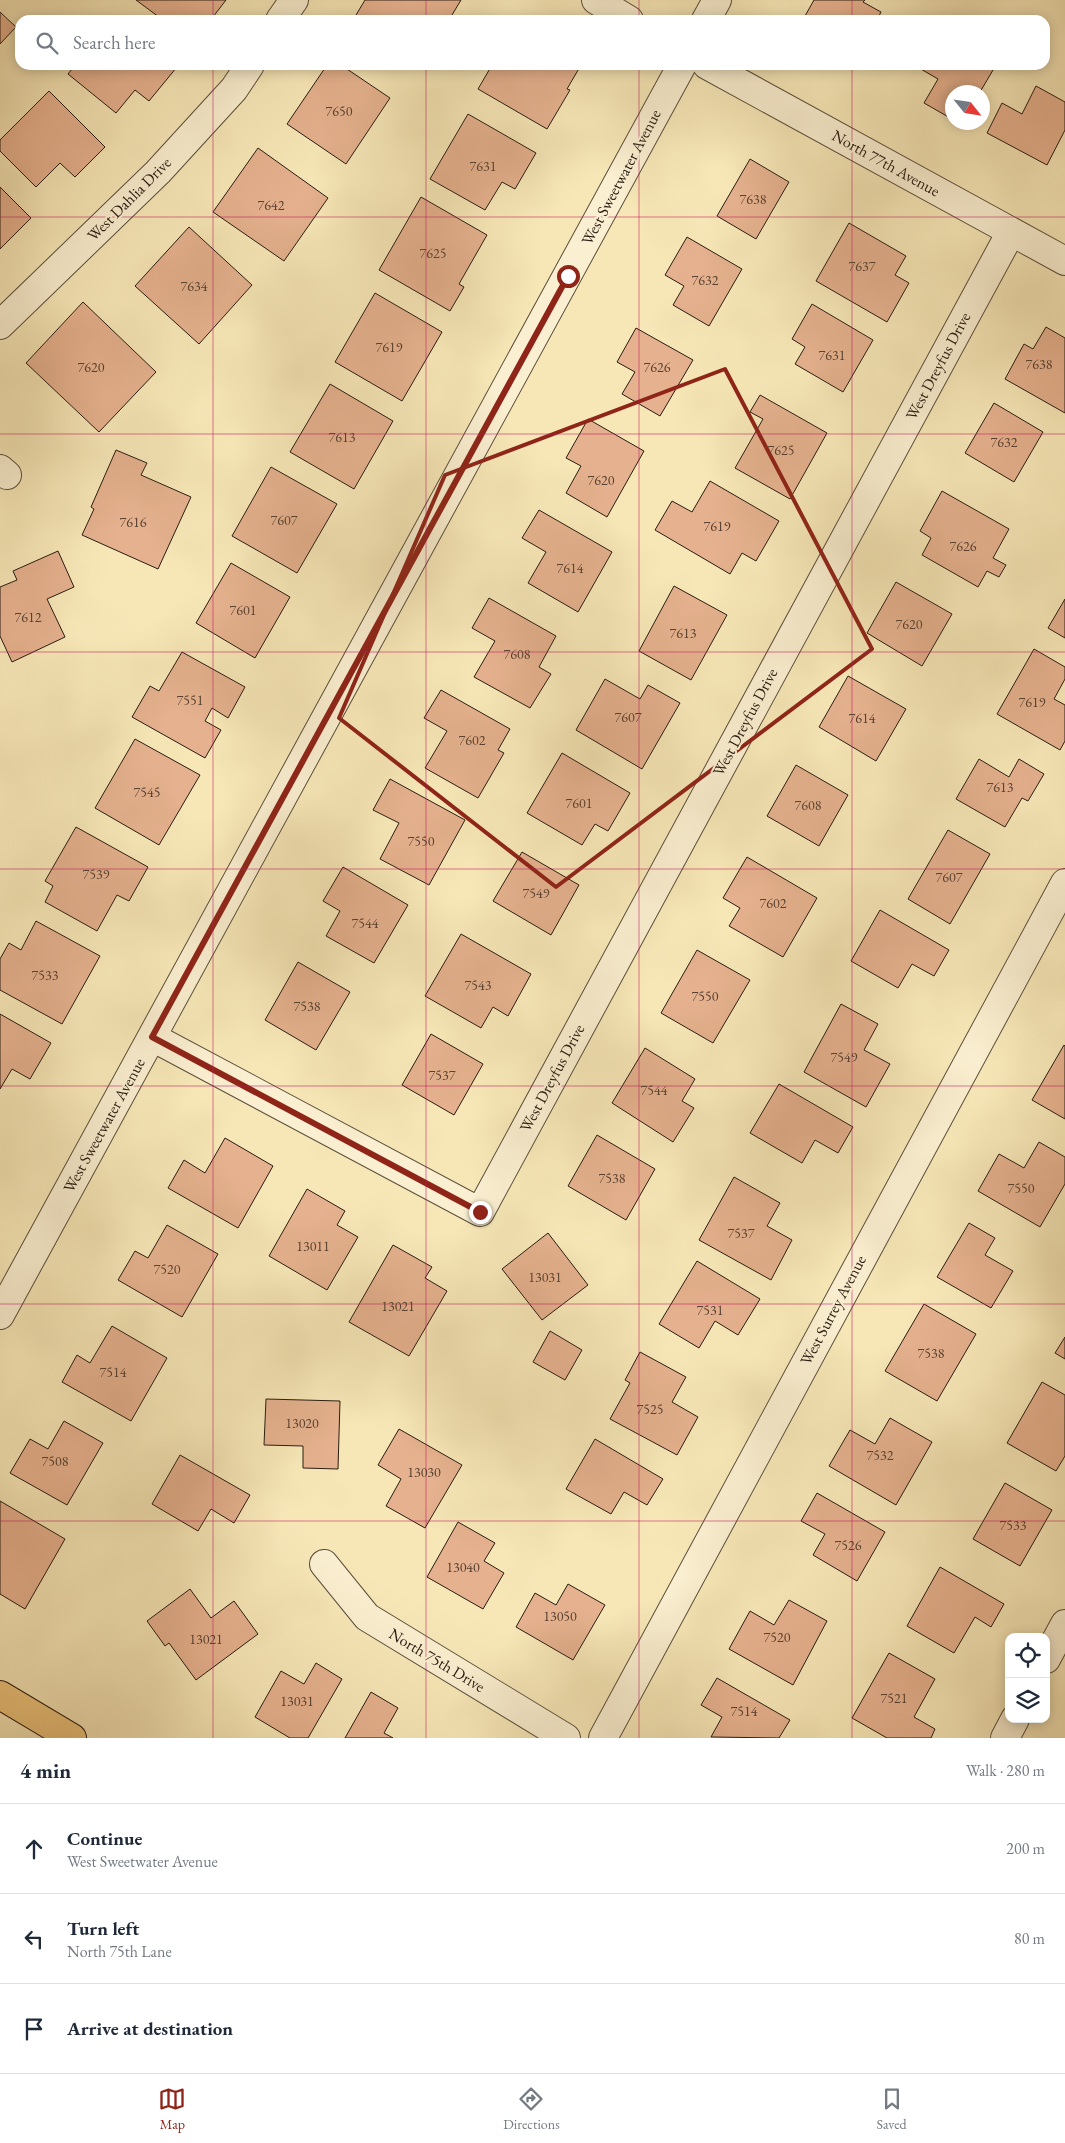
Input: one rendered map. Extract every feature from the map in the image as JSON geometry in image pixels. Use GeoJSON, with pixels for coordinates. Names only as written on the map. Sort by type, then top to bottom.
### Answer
{"type":"FeatureCollection","features":[{"type":"Feature","properties":{"kind":"main road"},"geometry":{"type":"LineString","coordinates":[[0,1695],[72,1738]]}},
{"type":"Feature","properties":{"kind":"street"},"geometry":{"type":"LineString","coordinates":[[284,15],[294,0]]}},
{"type":"Feature","properties":{"kind":"street"},"geometry":{"type":"LineString","coordinates":[[596,0],[621,15]]}},
{"type":"Feature","properties":{"kind":"street"},"geometry":{"type":"LineString","coordinates":[[709,15],[717,0]]}},
{"type":"Feature","properties":{"kind":"street","name":"West Dahlia Drive"},"geometry":{"type":"LineString","coordinates":[[0,325],[158,172],[234,89],[247,70]]}},
{"type":"Feature","properties":{"kind":"street","name":"West Sweetwater Avenue"},"geometry":{"type":"LineString","coordinates":[[0,1315],[679,70]]}},
{"type":"Feature","properties":{"kind":"street","name":"North 77th Avenue"},"geometry":{"type":"LineString","coordinates":[[715,70],[1065,261]]}},
{"type":"Feature","properties":{"kind":"street","name":"West Dreyfus Drive"},"geometry":{"type":"LineString","coordinates":[[152,1037],[480,1212],[1011,232]]}},
{"type":"Feature","properties":{"kind":"street","name":"West Surrey Avenue"},"geometry":{"type":"LineString","coordinates":[[603,1738],[1065,883]]}},
{"type":"Feature","properties":{"kind":"street","name":"North 75th Drive"},"geometry":{"type":"LineString","coordinates":[[324,1564],[367,1617],[566,1738]]}},
{"type":"Feature","properties":{"kind":"street"},"geometry":{"type":"LineString","coordinates":[[1050,1652],[1065,1624]]}},
{"type":"Feature","properties":{"kind":"street"},"geometry":{"type":"LineString","coordinates":[[1005,1738],[1013,1723]]}},
{"type":"Feature","properties":{"kind":"highlighted area"},"geometry":{"type":"Polygon","coordinates":[[[725,369],[872,649],[556,887],[339,718],[445,475],[725,369]]]}},
{"type":"Feature","properties":{"kind":"building"},"geometry":{"type":"Polygon","coordinates":[[[136,0],[226,0],[215,15],[156,15],[136,0]]]}},
{"type":"Feature","properties":{"kind":"building"},"geometry":{"type":"Polygon","coordinates":[[[365,0],[461,0],[452,15],[356,15],[365,0]]]}},
{"type":"Feature","properties":{"kind":"building"},"geometry":{"type":"Polygon","coordinates":[[[814,0],[865,0],[863,2],[881,12],[880,15],[806,15],[814,0]]]}},
{"type":"Feature","properties":{"kind":"building"},"geometry":{"type":"Polygon","coordinates":[[[0,12],[15,28],[0,44],[0,12]]]}},
{"type":"Feature","properties":{"kind":"building"},"geometry":{"type":"Polygon","coordinates":[[[71,70],[175,70],[149,101],[135,90],[116,113],[68,74],[71,70]]]}},
{"type":"Feature","properties":{"kind":"building"},"geometry":{"type":"Polygon","coordinates":[[[324,70],[348,70],[390,98],[346,164],[287,124],[324,70]]]}},
{"type":"Feature","properties":{"kind":"building"},"geometry":{"type":"Polygon","coordinates":[[[489,70],[578,70],[567,89],[570,90],[547,129],[478,89],[489,70]]]}},
{"type":"Feature","properties":{"kind":"building"},"geometry":{"type":"Polygon","coordinates":[[[923,70],[993,70],[984,85],[945,85],[945,115],[924,103],[938,79],[923,70]]]}},
{"type":"Feature","properties":{"kind":"building"},"geometry":{"type":"Polygon","coordinates":[[[1036,86],[1065,102],[1065,130],[1047,165],[987,133],[1002,103],[1022,114],[1036,86]]]}},
{"type":"Feature","properties":{"kind":"building"},"geometry":{"type":"Polygon","coordinates":[[[49,91],[105,147],[75,177],[60,163],[36,187],[0,151],[0,140],[49,91]]]}},
{"type":"Feature","properties":{"kind":"building"},"geometry":{"type":"Polygon","coordinates":[[[468,114],[536,153],[515,189],[502,182],[485,210],[430,179],[468,114]]]}},
{"type":"Feature","properties":{"kind":"building"},"geometry":{"type":"Polygon","coordinates":[[[258,148],[328,198],[284,261],[213,212],[258,148]]]}},
{"type":"Feature","properties":{"kind":"building"},"geometry":{"type":"Polygon","coordinates":[[[750,159],[789,182],[756,239],[717,216],[750,159]]]}},
{"type":"Feature","properties":{"kind":"building"},"geometry":{"type":"Polygon","coordinates":[[[0,187],[31,218],[0,249],[0,187]]]}},
{"type":"Feature","properties":{"kind":"building"},"geometry":{"type":"Polygon","coordinates":[[[421,197],[487,235],[459,284],[464,287],[450,311],[379,270],[421,197]]]}},
{"type":"Feature","properties":{"kind":"building"},"geometry":{"type":"Polygon","coordinates":[[[849,223],[906,256],[895,275],[909,283],[887,322],[816,281],[849,223]]]}},
{"type":"Feature","properties":{"kind":"building"},"geometry":{"type":"Polygon","coordinates":[[[189,227],[252,285],[199,344],[135,286],[189,227]]]}},
{"type":"Feature","properties":{"kind":"building"},"geometry":{"type":"Polygon","coordinates":[[[687,237],[742,269],[709,326],[673,305],[684,286],[665,275],[687,237]]]}},
{"type":"Feature","properties":{"kind":"building"},"geometry":{"type":"Polygon","coordinates":[[[375,293],[442,332],[402,401],[335,362],[375,293]]]}},
{"type":"Feature","properties":{"kind":"building"},"geometry":{"type":"Polygon","coordinates":[[[83,302],[156,372],[99,432],[26,363],[83,302]]]}},
{"type":"Feature","properties":{"kind":"building"},"geometry":{"type":"Polygon","coordinates":[[[812,304],[873,340],[843,392],[795,364],[805,347],[792,339],[812,304]]]}},
{"type":"Feature","properties":{"kind":"building"},"geometry":{"type":"Polygon","coordinates":[[[1046,327],[1065,338],[1065,413],[1005,379],[1024,344],[1033,349],[1046,327]]]}},
{"type":"Feature","properties":{"kind":"building"},"geometry":{"type":"Polygon","coordinates":[[[636,328],[693,360],[660,416],[622,394],[635,372],[617,362],[636,328]]]}},
{"type":"Feature","properties":{"kind":"building"},"geometry":{"type":"Polygon","coordinates":[[[330,384],[393,421],[354,489],[290,452],[330,384]]]}},
{"type":"Feature","properties":{"kind":"building"},"geometry":{"type":"Polygon","coordinates":[[[760,395],[827,433],[790,499],[735,468],[763,419],[750,412],[760,395]]]}},
{"type":"Feature","properties":{"kind":"building"},"geometry":{"type":"Polygon","coordinates":[[[994,403],[1043,432],[1014,482],[965,453],[994,403]]]}},
{"type":"Feature","properties":{"kind":"building"},"geometry":{"type":"Polygon","coordinates":[[[588,419],[644,451],[607,517],[566,493],[581,466],[566,458],[588,419]]]}},
{"type":"Feature","properties":{"kind":"building"},"geometry":{"type":"Polygon","coordinates":[[[116,450],[147,463],[141,475],[191,497],[158,569],[82,535],[94,509],[91,507],[116,450]]]}},
{"type":"Feature","properties":{"kind":"building"},"geometry":{"type":"Polygon","coordinates":[[[271,467],[337,504],[297,573],[232,536],[271,467]]]}},
{"type":"Feature","properties":{"kind":"building"},"geometry":{"type":"Polygon","coordinates":[[[710,481],[779,521],[756,561],[742,553],[730,574],[655,530],[672,501],[692,512],[710,481]]]}},
{"type":"Feature","properties":{"kind":"building"},"geometry":{"type":"Polygon","coordinates":[[[942,491],[1009,529],[993,558],[1006,565],[999,577],[987,571],[978,587],[922,555],[931,538],[920,531],[942,491]]]}},
{"type":"Feature","properties":{"kind":"building"},"geometry":{"type":"Polygon","coordinates":[[[539,510],[612,552],[578,612],[528,583],[546,552],[522,538],[539,510]]]}},
{"type":"Feature","properties":{"kind":"building"},"geometry":{"type":"Polygon","coordinates":[[[58,551],[74,587],[47,599],[65,637],[12,662],[0,636],[0,587],[17,580],[13,571],[58,551]]]}},
{"type":"Feature","properties":{"kind":"building"},"geometry":{"type":"Polygon","coordinates":[[[231,563],[290,597],[255,658],[196,623],[231,563]]]}},
{"type":"Feature","properties":{"kind":"building"},"geometry":{"type":"Polygon","coordinates":[[[896,582],[952,614],[922,666],[867,633],[896,582]]]}},
{"type":"Feature","properties":{"kind":"building"},"geometry":{"type":"Polygon","coordinates":[[[674,586],[727,615],[691,680],[639,651],[674,586]]]}},
{"type":"Feature","properties":{"kind":"building"},"geometry":{"type":"Polygon","coordinates":[[[489,598],[556,636],[539,667],[551,674],[530,708],[474,677],[495,641],[472,628],[489,598]]]}},
{"type":"Feature","properties":{"kind":"building"},"geometry":{"type":"Polygon","coordinates":[[[1065,599],[1065,638],[1048,628],[1065,599]]]}},
{"type":"Feature","properties":{"kind":"building"},"geometry":{"type":"Polygon","coordinates":[[[1034,649],[1065,667],[1065,679],[1054,699],[1065,705],[1065,741],[1060,750],[997,714],[1034,649]]]}},
{"type":"Feature","properties":{"kind":"building"},"geometry":{"type":"Polygon","coordinates":[[[182,652],[245,687],[228,718],[212,708],[205,721],[221,730],[205,758],[132,717],[150,686],[159,691],[182,652]]]}},
{"type":"Feature","properties":{"kind":"building"},"geometry":{"type":"Polygon","coordinates":[[[848,676],[906,709],[876,761],[819,727],[848,676]]]}},
{"type":"Feature","properties":{"kind":"building"},"geometry":{"type":"Polygon","coordinates":[[[605,679],[640,699],[648,685],[680,703],[642,769],[576,730],[605,679]]]}},
{"type":"Feature","properties":{"kind":"building"},"geometry":{"type":"Polygon","coordinates":[[[441,690],[510,729],[498,750],[504,753],[478,798],[425,768],[447,731],[424,718],[441,690]]]}},
{"type":"Feature","properties":{"kind":"building"},"geometry":{"type":"Polygon","coordinates":[[[135,739],[200,775],[159,845],[95,808],[135,739]]]}},
{"type":"Feature","properties":{"kind":"building"},"geometry":{"type":"Polygon","coordinates":[[[562,753],[630,793],[608,831],[595,824],[582,845],[527,813],[562,753]]]}},
{"type":"Feature","properties":{"kind":"building"},"geometry":{"type":"Polygon","coordinates":[[[979,759],[1009,777],[1019,759],[1044,774],[1028,801],[1022,798],[1005,827],[956,799],[979,759]]]}},
{"type":"Feature","properties":{"kind":"building"},"geometry":{"type":"Polygon","coordinates":[[[796,765],[848,795],[819,846],[767,816],[796,765]]]}},
{"type":"Feature","properties":{"kind":"building"},"geometry":{"type":"Polygon","coordinates":[[[390,779],[465,820],[429,885],[380,859],[399,823],[373,810],[390,779]]]}},
{"type":"Feature","properties":{"kind":"building"},"geometry":{"type":"Polygon","coordinates":[[[76,827],[148,867],[129,901],[117,895],[97,931],[45,902],[53,886],[45,881],[76,827]]]}},
{"type":"Feature","properties":{"kind":"building"},"geometry":{"type":"Polygon","coordinates":[[[948,830],[990,854],[950,924],[908,899],[948,830]]]}},
{"type":"Feature","properties":{"kind":"building"},"geometry":{"type":"Polygon","coordinates":[[[522,852],[579,885],[551,935],[493,901],[522,852]]]}},
{"type":"Feature","properties":{"kind":"building"},"geometry":{"type":"Polygon","coordinates":[[[747,857],[817,898],[783,957],[729,926],[740,908],[723,898],[747,857]]]}},
{"type":"Feature","properties":{"kind":"building"},"geometry":{"type":"Polygon","coordinates":[[[343,867],[408,905],[374,963],[326,936],[340,911],[323,901],[343,867]]]}},
{"type":"Feature","properties":{"kind":"building"},"geometry":{"type":"Polygon","coordinates":[[[880,910],[949,950],[934,976],[912,964],[898,988],[851,961],[880,910]]]}},
{"type":"Feature","properties":{"kind":"building"},"geometry":{"type":"Polygon","coordinates":[[[36,921],[100,956],[62,1024],[0,990],[0,959],[9,943],[21,950],[36,921]]]}},
{"type":"Feature","properties":{"kind":"building"},"geometry":{"type":"Polygon","coordinates":[[[461,934],[531,974],[508,1016],[493,1007],[481,1028],[425,996],[461,934]]]}},
{"type":"Feature","properties":{"kind":"building"},"geometry":{"type":"Polygon","coordinates":[[[697,950],[750,980],[713,1043],[661,1013],[697,950]]]}},
{"type":"Feature","properties":{"kind":"building"},"geometry":{"type":"Polygon","coordinates":[[[298,962],[350,992],[316,1050],[265,1020],[298,962]]]}},
{"type":"Feature","properties":{"kind":"building"},"geometry":{"type":"Polygon","coordinates":[[[841,1004],[878,1024],[864,1050],[890,1064],[866,1107],[804,1072],[841,1004]]]}},
{"type":"Feature","properties":{"kind":"building"},"geometry":{"type":"Polygon","coordinates":[[[0,1014],[51,1043],[30,1079],[12,1069],[0,1089],[0,1014]]]}},
{"type":"Feature","properties":{"kind":"building"},"geometry":{"type":"Polygon","coordinates":[[[431,1034],[483,1064],[454,1115],[402,1085],[431,1034]]]}},
{"type":"Feature","properties":{"kind":"building"},"geometry":{"type":"Polygon","coordinates":[[[1065,1046],[1065,1119],[1032,1100],[1065,1046]]]}},
{"type":"Feature","properties":{"kind":"building"},"geometry":{"type":"Polygon","coordinates":[[[645,1048],[695,1079],[682,1101],[694,1108],[673,1142],[612,1103],[645,1048]]]}},
{"type":"Feature","properties":{"kind":"building"},"geometry":{"type":"Polygon","coordinates":[[[779,1084],[853,1127],[838,1153],[815,1140],[802,1163],[750,1133],[779,1084]]]}},
{"type":"Feature","properties":{"kind":"building"},"geometry":{"type":"Polygon","coordinates":[[[597,1135],[655,1169],[626,1220],[568,1186],[597,1135]]]}},
{"type":"Feature","properties":{"kind":"building"},"geometry":{"type":"Polygon","coordinates":[[[225,1138],[273,1166],[238,1228],[168,1188],[184,1160],[205,1173],[225,1138]]]}},
{"type":"Feature","properties":{"kind":"building"},"geometry":{"type":"Polygon","coordinates":[[[1039,1142],[1065,1157],[1065,1184],[1040,1227],[978,1191],[999,1154],[1024,1168],[1039,1142]]]}},
{"type":"Feature","properties":{"kind":"building"},"geometry":{"type":"Polygon","coordinates":[[[734,1177],[780,1203],[767,1226],[792,1240],[771,1280],[699,1240],[734,1177]]]}},
{"type":"Feature","properties":{"kind":"building"},"geometry":{"type":"Polygon","coordinates":[[[307,1189],[345,1211],[337,1225],[358,1237],[327,1290],[269,1256],[307,1189]]]}},
{"type":"Feature","properties":{"kind":"building"},"geometry":{"type":"Polygon","coordinates":[[[969,1223],[995,1238],[985,1255],[1013,1271],[991,1308],[937,1277],[969,1223]]]}},
{"type":"Feature","properties":{"kind":"building"},"geometry":{"type":"Polygon","coordinates":[[[167,1225],[218,1254],[182,1317],[118,1280],[135,1251],[148,1258],[167,1225]]]}},
{"type":"Feature","properties":{"kind":"building"},"geometry":{"type":"Polygon","coordinates":[[[548,1233],[588,1285],[542,1320],[502,1269],[548,1233]]]}},
{"type":"Feature","properties":{"kind":"building"},"geometry":{"type":"Polygon","coordinates":[[[393,1245],[432,1267],[425,1278],[447,1291],[409,1356],[349,1322],[393,1245]]]}},
{"type":"Feature","properties":{"kind":"building"},"geometry":{"type":"Polygon","coordinates":[[[697,1261],[760,1299],[738,1335],[715,1321],[699,1348],[659,1324],[697,1261]]]}},
{"type":"Feature","properties":{"kind":"building"},"geometry":{"type":"Polygon","coordinates":[[[924,1304],[976,1334],[937,1401],[885,1371],[924,1304]]]}},
{"type":"Feature","properties":{"kind":"building"},"geometry":{"type":"Polygon","coordinates":[[[112,1326],[167,1358],[131,1421],[62,1382],[77,1355],[90,1363],[112,1326]]]}},
{"type":"Feature","properties":{"kind":"building"},"geometry":{"type":"Polygon","coordinates":[[[550,1331],[582,1350],[565,1380],[533,1362],[550,1331]]]}},
{"type":"Feature","properties":{"kind":"building"},"geometry":{"type":"Polygon","coordinates":[[[1065,1337],[1065,1359],[1055,1353],[1065,1337]]]}},
{"type":"Feature","properties":{"kind":"building"},"geometry":{"type":"Polygon","coordinates":[[[640,1352],[686,1377],[672,1402],[698,1417],[677,1455],[610,1419],[630,1383],[625,1380],[640,1352]]]}},
{"type":"Feature","properties":{"kind":"building"},"geometry":{"type":"Polygon","coordinates":[[[1042,1382],[1065,1395],[1065,1456],[1056,1471],[1007,1443],[1042,1382]]]}},
{"type":"Feature","properties":{"kind":"building"},"geometry":{"type":"Polygon","coordinates":[[[266,1399],[340,1401],[338,1469],[303,1468],[303,1446],[264,1445],[266,1399]]]}},
{"type":"Feature","properties":{"kind":"building"},"geometry":{"type":"Polygon","coordinates":[[[890,1418],[932,1442],[896,1505],[829,1466],[850,1430],[875,1444],[890,1418]]]}},
{"type":"Feature","properties":{"kind":"building"},"geometry":{"type":"Polygon","coordinates":[[[64,1421],[103,1443],[67,1505],[10,1473],[30,1439],[48,1449],[64,1421]]]}},
{"type":"Feature","properties":{"kind":"building"},"geometry":{"type":"Polygon","coordinates":[[[399,1429],[462,1465],[425,1528],[386,1506],[401,1479],[378,1465],[399,1429]]]}},
{"type":"Feature","properties":{"kind":"building"},"geometry":{"type":"Polygon","coordinates":[[[595,1439],[663,1479],[647,1505],[624,1492],[611,1514],[566,1489],[595,1439]]]}},
{"type":"Feature","properties":{"kind":"building"},"geometry":{"type":"Polygon","coordinates":[[[180,1455],[250,1495],[234,1523],[211,1509],[198,1531],[152,1504],[180,1455]]]}},
{"type":"Feature","properties":{"kind":"building"},"geometry":{"type":"Polygon","coordinates":[[[1005,1483],[1052,1510],[1020,1566],[973,1539],[1005,1483]]]}},
{"type":"Feature","properties":{"kind":"building"},"geometry":{"type":"Polygon","coordinates":[[[817,1493],[885,1532],[857,1581],[813,1555],[825,1534],[801,1521],[817,1493]]]}},
{"type":"Feature","properties":{"kind":"building"},"geometry":{"type":"Polygon","coordinates":[[[0,1501],[65,1539],[25,1609],[0,1594],[0,1501]]]}},
{"type":"Feature","properties":{"kind":"building"},"geometry":{"type":"Polygon","coordinates":[[[458,1522],[495,1543],[484,1561],[504,1573],[483,1609],[427,1577],[458,1522]]]}},
{"type":"Feature","properties":{"kind":"building"},"geometry":{"type":"Polygon","coordinates":[[[940,1567],[1004,1604],[991,1627],[975,1617],[954,1653],[907,1626],[940,1567]]]}},
{"type":"Feature","properties":{"kind":"building"},"geometry":{"type":"Polygon","coordinates":[[[568,1584],[605,1605],[573,1660],[516,1627],[535,1593],[556,1605],[568,1584]]]}},
{"type":"Feature","properties":{"kind":"building"},"geometry":{"type":"Polygon","coordinates":[[[190,1589],[211,1618],[234,1601],[258,1634],[196,1680],[169,1643],[165,1646],[147,1621],[190,1589]]]}},
{"type":"Feature","properties":{"kind":"building"},"geometry":{"type":"Polygon","coordinates":[[[789,1600],[827,1621],[793,1685],[729,1649],[750,1611],[774,1625],[789,1600]]]}},
{"type":"Feature","properties":{"kind":"building"},"geometry":{"type":"Polygon","coordinates":[[[889,1653],[935,1679],[914,1717],[935,1729],[931,1738],[887,1738],[852,1718],[889,1653]]]}},
{"type":"Feature","properties":{"kind":"building"},"geometry":{"type":"Polygon","coordinates":[[[316,1663],[342,1679],[308,1738],[290,1738],[255,1717],[281,1671],[304,1684],[316,1663]]]}},
{"type":"Feature","properties":{"kind":"building"},"geometry":{"type":"Polygon","coordinates":[[[717,1678],[790,1720],[779,1738],[711,1737],[722,1717],[701,1705],[717,1678]]]}},
{"type":"Feature","properties":{"kind":"building"},"geometry":{"type":"Polygon","coordinates":[[[371,1692],[398,1708],[384,1733],[393,1738],[345,1738],[371,1692]]]}},
{"type":"Feature","properties":{"kind":"route"},"geometry":{"type":"LineString","coordinates":[[480,1212],[152,1037],[568,276]]}}]}
